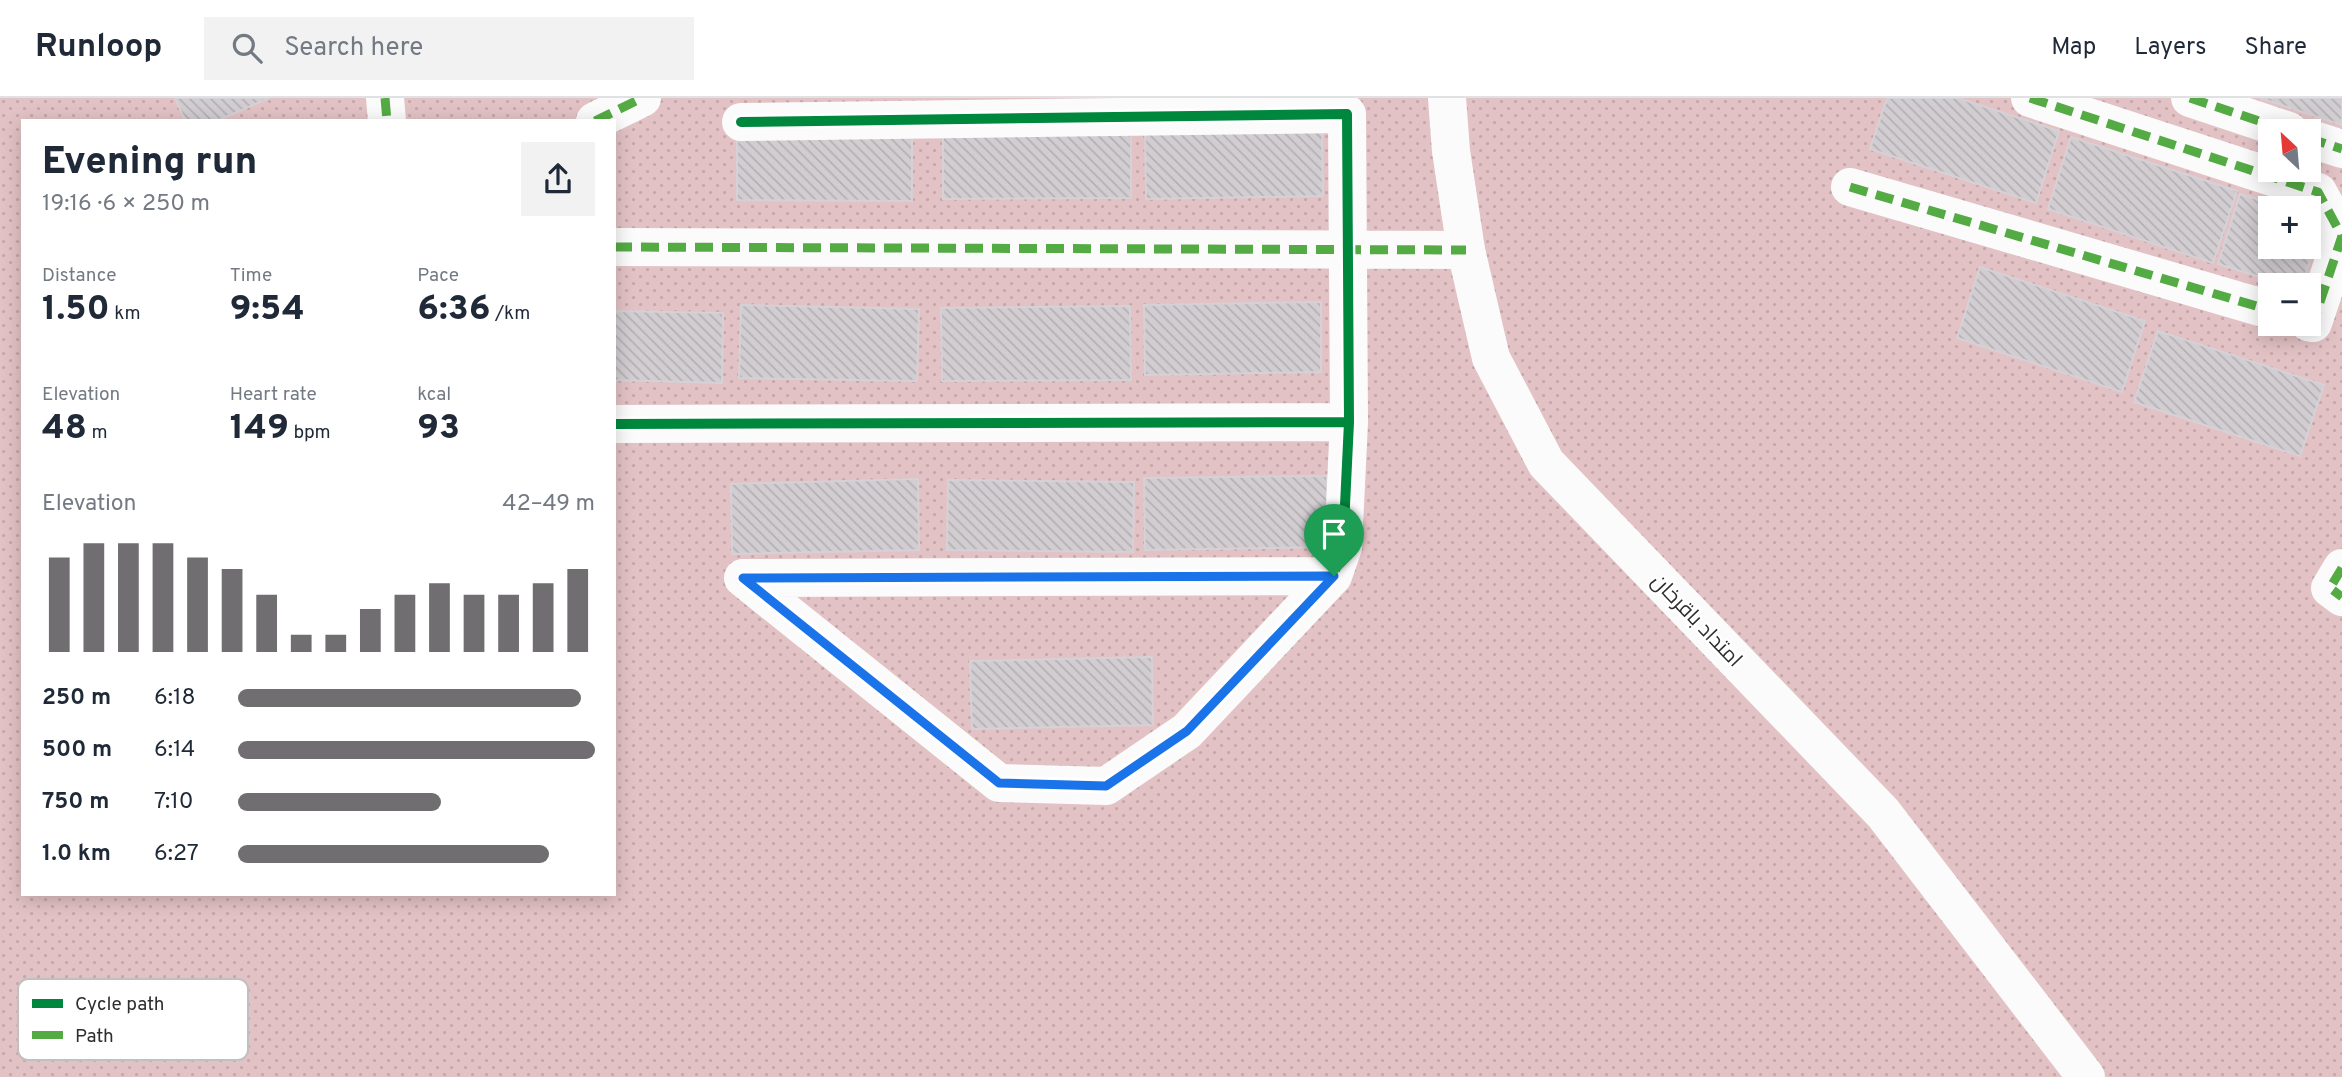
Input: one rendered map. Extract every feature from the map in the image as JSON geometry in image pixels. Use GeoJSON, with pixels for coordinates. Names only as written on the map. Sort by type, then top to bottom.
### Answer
{"type":"FeatureCollection","features":[{"type":"Feature","properties":{"kind":"street"},"geometry":{"type":"LineString","coordinates":[[385,98],[387,119]]}},
{"type":"Feature","properties":{"kind":"street"},"geometry":{"type":"LineString","coordinates":[[599,119],[642,98]]}},
{"type":"Feature","properties":{"kind":"street","name":"امتداد باقرخان"},"geometry":{"type":"LineString","coordinates":[[1447,98],[1451,151],[1466,250],[1491,358],[1546,463],[1883,813],[2086,1077]]}},
{"type":"Feature","properties":{"kind":"street"},"geometry":{"type":"LineString","coordinates":[[2030,98],[2318,192],[2342,236],[2321,299]]}},
{"type":"Feature","properties":{"kind":"street"},"geometry":{"type":"LineString","coordinates":[[2190,98],[2258,121]]}},
{"type":"Feature","properties":{"kind":"street"},"geometry":{"type":"LineString","coordinates":[[741,122],[1347,114],[1349,422],[1343,547],[1334,576],[1187,731],[1106,786],[999,783],[743,578],[1334,576]]}},
{"type":"Feature","properties":{"kind":"street"},"geometry":{"type":"LineString","coordinates":[[2321,142],[2342,149]]}},
{"type":"Feature","properties":{"kind":"street"},"geometry":{"type":"LineString","coordinates":[[1850,187],[2258,306]]}},
{"type":"Feature","properties":{"kind":"street"},"geometry":{"type":"LineString","coordinates":[[616,247],[1466,250]]}},
{"type":"Feature","properties":{"kind":"street"},"geometry":{"type":"LineString","coordinates":[[616,424],[1349,422]]}},
{"type":"Feature","properties":{"kind":"street"},"geometry":{"type":"LineString","coordinates":[[2342,568],[2330,588],[2342,597]]}},
{"type":"Feature","properties":{"kind":"shaded area"},"geometry":{"type":"Polygon","coordinates":[[[0,98],[2342,98],[2342,1077],[0,1077],[0,98]]]}},
{"type":"Feature","properties":{"kind":"building"},"geometry":{"type":"Polygon","coordinates":[[[175,98],[269,98],[222,119],[184,119],[175,98]]]}},
{"type":"Feature","properties":{"kind":"building"},"geometry":{"type":"Polygon","coordinates":[[[1887,98],[1958,98],[2059,131],[2036,203],[1870,149],[1887,98]]]}},
{"type":"Feature","properties":{"kind":"building"},"geometry":{"type":"Polygon","coordinates":[[[2260,98],[2342,98],[2342,125],[2260,98]]]}},
{"type":"Feature","properties":{"kind":"building"},"geometry":{"type":"Polygon","coordinates":[[[1131,127],[1131,198],[943,199],[943,129],[1131,127]]]}},
{"type":"Feature","properties":{"kind":"building"},"geometry":{"type":"Polygon","coordinates":[[[1322,129],[1323,196],[1146,199],[1145,133],[1322,129]]]}},
{"type":"Feature","properties":{"kind":"building"},"geometry":{"type":"Polygon","coordinates":[[[737,136],[912,136],[912,201],[737,200],[737,136]]]}},
{"type":"Feature","properties":{"kind":"building"},"geometry":{"type":"Polygon","coordinates":[[[2071,137],[2237,191],[2213,263],[2048,209],[2071,137]]]}},
{"type":"Feature","properties":{"kind":"building"},"geometry":{"type":"Polygon","coordinates":[[[2240,194],[2258,199],[2258,259],[2310,259],[2306,273],[2258,273],[2258,276],[2218,264],[2240,194]]]}},
{"type":"Feature","properties":{"kind":"building"},"geometry":{"type":"Polygon","coordinates":[[[1980,267],[2145,321],[2122,392],[1957,338],[1980,267]]]}},
{"type":"Feature","properties":{"kind":"building"},"geometry":{"type":"Polygon","coordinates":[[[1321,302],[1321,372],[1145,375],[1144,305],[1321,302]]]}},
{"type":"Feature","properties":{"kind":"building"},"geometry":{"type":"Polygon","coordinates":[[[741,305],[919,309],[917,381],[739,378],[741,305]]]}},
{"type":"Feature","properties":{"kind":"building"},"geometry":{"type":"Polygon","coordinates":[[[1130,306],[1131,380],[942,381],[941,308],[1130,306]]]}},
{"type":"Feature","properties":{"kind":"building"},"geometry":{"type":"Polygon","coordinates":[[[616,311],[723,313],[722,383],[616,380],[616,311]]]}},
{"type":"Feature","properties":{"kind":"building"},"geometry":{"type":"Polygon","coordinates":[[[2158,331],[2324,385],[2300,456],[2134,402],[2158,331]]]}},
{"type":"Feature","properties":{"kind":"building"},"geometry":{"type":"Polygon","coordinates":[[[1327,476],[1328,547],[1145,550],[1144,478],[1327,476]]]}},
{"type":"Feature","properties":{"kind":"building"},"geometry":{"type":"Polygon","coordinates":[[[918,479],[919,550],[732,554],[731,484],[918,479]]]}},
{"type":"Feature","properties":{"kind":"building"},"geometry":{"type":"Polygon","coordinates":[[[948,480],[1134,482],[1133,552],[947,550],[948,480]]]}},
{"type":"Feature","properties":{"kind":"building"},"geometry":{"type":"Polygon","coordinates":[[[1152,657],[1153,725],[972,729],[970,661],[1152,657]]]}},
{"type":"Feature","properties":{"kind":"marked path"},"geometry":{"type":"LineString","coordinates":[[385,98],[387,119]]}},
{"type":"Feature","properties":{"kind":"marked path"},"geometry":{"type":"LineString","coordinates":[[599,119],[642,98]]}},
{"type":"Feature","properties":{"kind":"marked path"},"geometry":{"type":"LineString","coordinates":[[2030,98],[2318,192],[2342,236],[2321,299]]}},
{"type":"Feature","properties":{"kind":"marked path"},"geometry":{"type":"LineString","coordinates":[[2190,98],[2258,121]]}},
{"type":"Feature","properties":{"kind":"marked path"},"geometry":{"type":"LineString","coordinates":[[2321,142],[2342,149]]}},
{"type":"Feature","properties":{"kind":"marked path"},"geometry":{"type":"LineString","coordinates":[[1850,187],[2258,306]]}},
{"type":"Feature","properties":{"kind":"marked path"},"geometry":{"type":"LineString","coordinates":[[616,247],[1466,250]]}},
{"type":"Feature","properties":{"kind":"marked path"},"geometry":{"type":"LineString","coordinates":[[2342,568],[2330,588],[2342,597]]}},
{"type":"Feature","properties":{"kind":"marked path"},"geometry":{"type":"LineString","coordinates":[[743,578],[1333,576]]}},
{"type":"Feature","properties":{"kind":"cycle path"},"geometry":{"type":"LineString","coordinates":[[741,122],[1347,114],[1349,422],[1343,547],[1333,576],[1187,731],[1106,786],[999,783],[743,578]]}},
{"type":"Feature","properties":{"kind":"cycle path"},"geometry":{"type":"LineString","coordinates":[[616,424],[1349,422]]}},
{"type":"Feature","properties":{"kind":"route"},"geometry":{"type":"LineString","coordinates":[[1334,576],[1187,731],[1106,786],[999,783],[743,578],[1334,576]]}}]}
